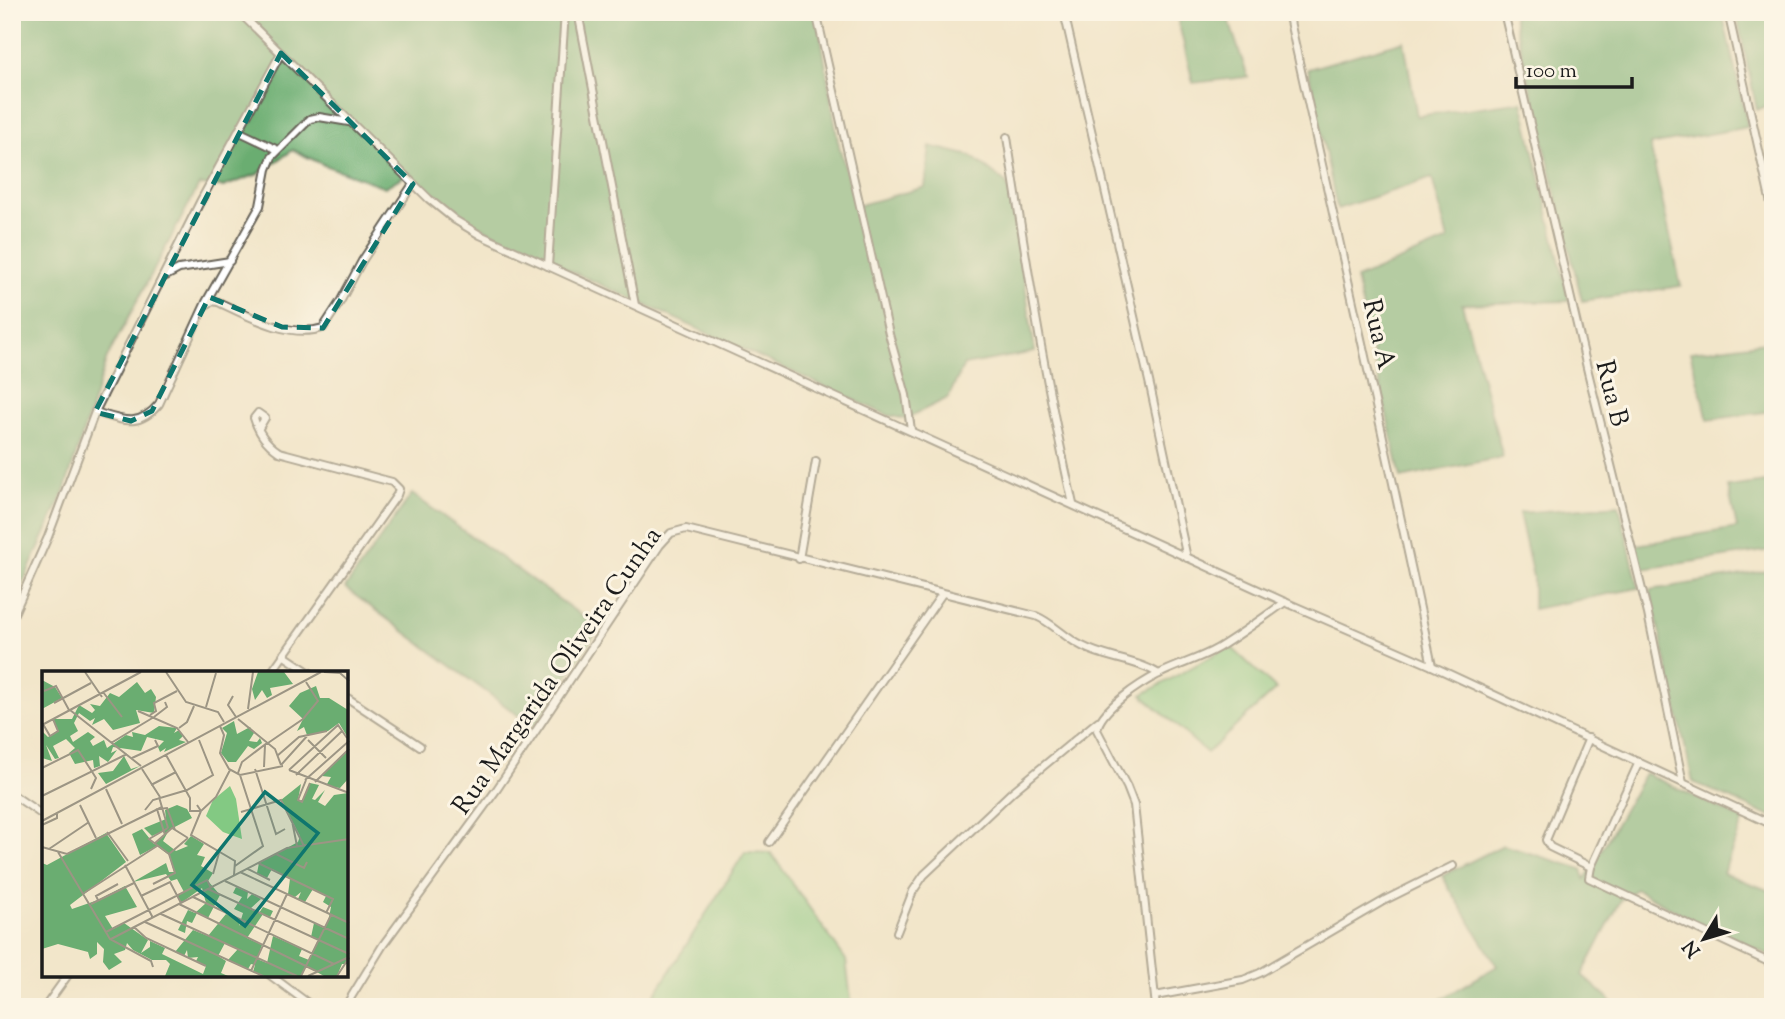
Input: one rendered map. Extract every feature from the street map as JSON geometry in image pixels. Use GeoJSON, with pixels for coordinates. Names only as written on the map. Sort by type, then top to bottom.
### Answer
{"type":"FeatureCollection","features":[{"type":"Feature","properties":{"kind":"street"},"geometry":{"type":"LineString","coordinates":[[239,12],[413,184],[443,211],[465,226],[1187,558],[1432,666],[1773,825]]}},
{"type":"Feature","properties":{"kind":"street"},"geometry":{"type":"LineString","coordinates":[[548,265],[565,12]]}},
{"type":"Feature","properties":{"kind":"street"},"geometry":{"type":"LineString","coordinates":[[578,12],[635,305]]}},
{"type":"Feature","properties":{"kind":"street"},"geometry":{"type":"LineString","coordinates":[[816,12],[884,312],[904,384],[911,430]]}},
{"type":"Feature","properties":{"kind":"street"},"geometry":{"type":"LineString","coordinates":[[1063,12],[1151,390],[1187,558]]}},
{"type":"Feature","properties":{"kind":"street","name":"Rua A"},"geometry":{"type":"LineString","coordinates":[[1287,12],[1377,405],[1432,666]]}},
{"type":"Feature","properties":{"kind":"street","name":"Rua B"},"geometry":{"type":"LineString","coordinates":[[1504,12],[1648,614],[1683,783]]}},
{"type":"Feature","properties":{"kind":"street"},"geometry":{"type":"LineString","coordinates":[[1728,12],[1773,214]]}},
{"type":"Feature","properties":{"kind":"street"},"geometry":{"type":"LineString","coordinates":[[12,618],[48,537],[95,412],[161,279],[281,53]]}},
{"type":"Feature","properties":{"kind":"street"},"geometry":{"type":"LineString","coordinates":[[95,412],[131,421],[144,418],[159,404],[205,306],[260,206],[267,169],[278,150],[305,123],[315,117],[351,122]]}},
{"type":"Feature","properties":{"kind":"street"},"geometry":{"type":"LineString","coordinates":[[238,131],[278,150]]}},
{"type":"Feature","properties":{"kind":"street"},"geometry":{"type":"LineString","coordinates":[[1007,137],[1035,323],[1073,504]]}},
{"type":"Feature","properties":{"kind":"street"},"geometry":{"type":"LineString","coordinates":[[205,306],[213,301],[218,302],[282,327],[316,330],[323,328],[362,261],[413,184]]}},
{"type":"Feature","properties":{"kind":"street"},"geometry":{"type":"LineString","coordinates":[[161,279],[179,269],[230,261]]}},
{"type":"Feature","properties":{"kind":"street"},"geometry":{"type":"LineString","coordinates":[[259,428],[265,441],[279,452],[392,482],[398,486],[397,495],[272,671]]}},
{"type":"Feature","properties":{"kind":"street"},"geometry":{"type":"LineString","coordinates":[[799,559],[816,461]]}},
{"type":"Feature","properties":{"kind":"street","name":"Rua Margarida Oliveira Cunha"},"geometry":{"type":"LineString","coordinates":[[345,1007],[383,945],[496,789],[667,537],[675,531],[686,530],[1036,616],[1052,624],[1081,646],[1146,666],[1159,674]]}},
{"type":"Feature","properties":{"kind":"street"},"geometry":{"type":"LineString","coordinates":[[769,842],[942,594]]}},
{"type":"Feature","properties":{"kind":"street"},"geometry":{"type":"LineString","coordinates":[[897,932],[913,891],[924,875],[1012,792],[1109,709],[1159,674],[1200,659],[1253,626],[1285,602]]}},
{"type":"Feature","properties":{"kind":"street"},"geometry":{"type":"LineString","coordinates":[[283,655],[307,671]]}},
{"type":"Feature","properties":{"kind":"street"},"geometry":{"type":"LineString","coordinates":[[348,698],[420,746]]}},
{"type":"Feature","properties":{"kind":"street"},"geometry":{"type":"LineString","coordinates":[[1098,721],[1097,730],[1134,805],[1156,1007]]}},
{"type":"Feature","properties":{"kind":"street"},"geometry":{"type":"LineString","coordinates":[[1589,738],[1546,840],[1550,847],[1591,866]]}},
{"type":"Feature","properties":{"kind":"street"},"geometry":{"type":"LineString","coordinates":[[1639,762],[1588,876],[1591,880],[1773,964]]}},
{"type":"Feature","properties":{"kind":"street"},"geometry":{"type":"LineString","coordinates":[[12,794],[42,812]]}},
{"type":"Feature","properties":{"kind":"street"},"geometry":{"type":"LineString","coordinates":[[1155,996],[1243,980],[1260,973],[1385,900],[1453,866]]}},
{"type":"Feature","properties":{"kind":"street"},"geometry":{"type":"LineString","coordinates":[[45,1007],[67,977]]}},
{"type":"Feature","properties":{"kind":"street"},"geometry":{"type":"LineString","coordinates":[[273,977],[313,1007]]}},
{"type":"Feature","properties":{"kind":"highlighted area"},"geometry":{"type":"Polygon","coordinates":[[[281,53],[413,184],[323,328],[282,327],[209,297],[152,411],[131,421],[95,412],[281,53]]]}},
{"type":"Feature","properties":{"kind":"green space"},"geometry":{"type":"Polygon","coordinates":[[[12,12],[817,12],[838,142],[856,206],[925,187],[930,146],[971,156],[1007,184],[1035,352],[964,365],[948,398],[905,419],[887,415],[538,256],[461,217],[409,173],[385,187],[324,165],[293,150],[258,174],[223,187],[199,185],[107,358],[64,492],[12,607],[12,12]]]}},
{"type":"Feature","properties":{"kind":"green space"},"geometry":{"type":"Polygon","coordinates":[[[1176,12],[1226,12],[1248,77],[1193,83],[1176,12]]]}},
{"type":"Feature","properties":{"kind":"green space"},"geometry":{"type":"Polygon","coordinates":[[[1512,12],[1722,12],[1748,127],[1650,145],[1681,286],[1582,301],[1512,12]]]}},
{"type":"Feature","properties":{"kind":"green space"},"geometry":{"type":"Polygon","coordinates":[[[1736,12],[1773,12],[1773,103],[1757,110],[1736,12]]]}},
{"type":"Feature","properties":{"kind":"green space"},"geometry":{"type":"Polygon","coordinates":[[[1404,41],[1417,116],[1522,101],[1569,301],[1462,304],[1503,457],[1401,478],[1356,279],[1448,240],[1432,178],[1337,209],[1308,69],[1404,41]]]}},
{"type":"Feature","properties":{"kind":"green space"},"geometry":{"type":"Polygon","coordinates":[[[1773,341],[1773,411],[1708,420],[1690,352],[1773,341]]]}},
{"type":"Feature","properties":{"kind":"green space"},"geometry":{"type":"Polygon","coordinates":[[[1773,481],[1773,550],[1643,569],[1636,545],[1737,528],[1728,487],[1773,481]]]}},
{"type":"Feature","properties":{"kind":"green space"},"geometry":{"type":"Polygon","coordinates":[[[412,494],[599,628],[534,727],[345,588],[412,494]]]}},
{"type":"Feature","properties":{"kind":"green space"},"geometry":{"type":"Polygon","coordinates":[[[1619,505],[1639,588],[1533,609],[1533,577],[1519,513],[1619,505]]]}},
{"type":"Feature","properties":{"kind":"green space"},"geometry":{"type":"Polygon","coordinates":[[[1773,570],[1773,818],[1693,782],[1650,590],[1773,570]]]}},
{"type":"Feature","properties":{"kind":"green space"},"geometry":{"type":"Polygon","coordinates":[[[1230,646],[1276,689],[1207,753],[1142,695],[1230,646]]]}},
{"type":"Feature","properties":{"kind":"green space"},"geometry":{"type":"Polygon","coordinates":[[[1645,773],[1744,820],[1723,873],[1773,892],[1773,957],[1691,919],[1636,889],[1621,900],[1582,975],[1618,1007],[1437,1007],[1435,1003],[1497,966],[1442,876],[1503,845],[1582,869],[1585,879],[1645,773]]]}},
{"type":"Feature","properties":{"kind":"green space"},"geometry":{"type":"Polygon","coordinates":[[[745,852],[771,853],[846,960],[852,1007],[647,1007],[745,852]]]}}]}
